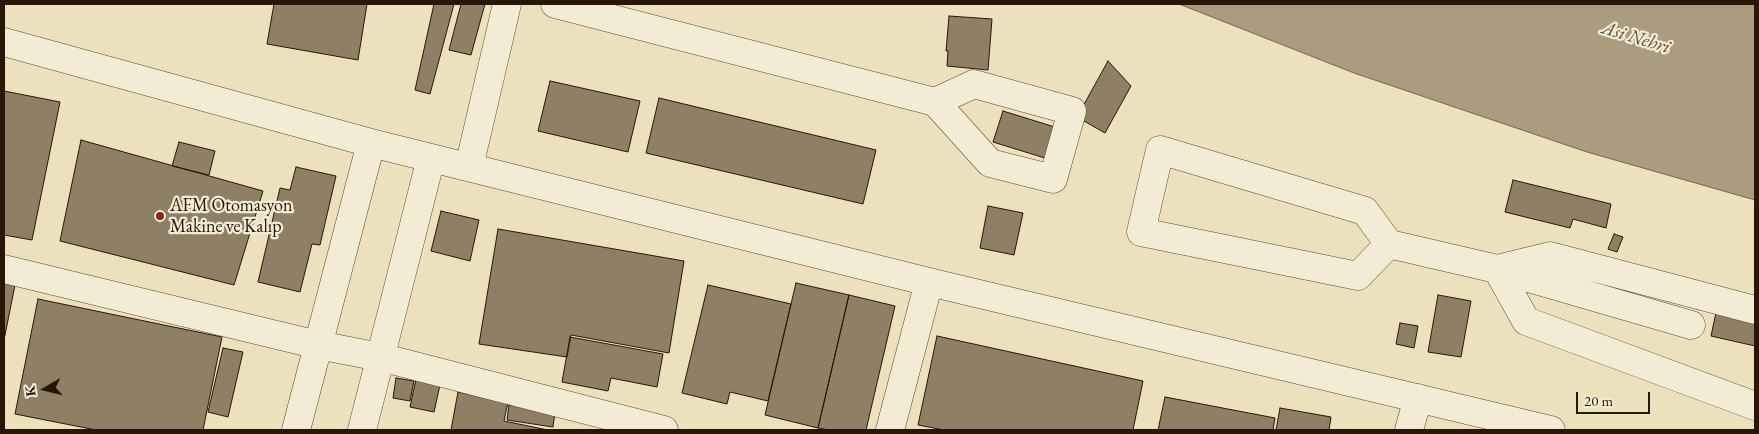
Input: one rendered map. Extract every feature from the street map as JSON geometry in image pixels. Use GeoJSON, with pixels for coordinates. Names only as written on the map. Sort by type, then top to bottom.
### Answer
{"type":"FeatureCollection","features":[{"type":"Feature","properties":{"kind":"street"},"geometry":{"type":"LineString","coordinates":[[468,167],[507,4]]}},
{"type":"Feature","properties":{"kind":"street"},"geometry":{"type":"LineString","coordinates":[[555,4],[935,102],[990,163],[1053,179],[1072,111],[974,84],[935,102]]}},
{"type":"Feature","properties":{"kind":"street"},"geometry":{"type":"LineString","coordinates":[[4,42],[371,143],[929,282],[1551,430]]}},
{"type":"Feature","properties":{"kind":"street"},"geometry":{"type":"LineString","coordinates":[[296,430],[371,143]]}},
{"type":"Feature","properties":{"kind":"street"},"geometry":{"type":"LineString","coordinates":[[1389,244],[1358,276],[1141,232],[1160,150],[1366,211],[1389,244],[1497,269],[1691,325]]}},
{"type":"Feature","properties":{"kind":"street"},"geometry":{"type":"LineString","coordinates":[[362,430],[431,158]]}},
{"type":"Feature","properties":{"kind":"street"},"geometry":{"type":"LineString","coordinates":[[1497,269],[1550,256],[1755,310]]}},
{"type":"Feature","properties":{"kind":"street"},"geometry":{"type":"LineString","coordinates":[[4,269],[318,345],[380,357],[664,430]]}},
{"type":"Feature","properties":{"kind":"street"},"geometry":{"type":"LineString","coordinates":[[1497,269],[1526,321],[1755,406]]}},
{"type":"Feature","properties":{"kind":"street"},"geometry":{"type":"LineString","coordinates":[[890,430],[929,282]]}},
{"type":"Feature","properties":{"kind":"street"},"geometry":{"type":"LineString","coordinates":[[1409,430],[1418,398]]}},
{"type":"Feature","properties":{"kind":"water","name":"Asi Nehri"},"geometry":{"type":"Polygon","coordinates":[[[1179,4],[1755,4],[1755,200],[1587,152],[1354,73],[1179,4]]]}},
{"type":"Feature","properties":{"kind":"building"},"geometry":{"type":"Polygon","coordinates":[[[274,4],[367,4],[358,60],[267,44],[274,4]]]}},
{"type":"Feature","properties":{"kind":"building"},"geometry":{"type":"Polygon","coordinates":[[[434,4],[454,4],[430,94],[415,90],[434,4]]]}},
{"type":"Feature","properties":{"kind":"building"},"geometry":{"type":"Polygon","coordinates":[[[461,4],[485,4],[471,55],[449,50],[461,4]]]}},
{"type":"Feature","properties":{"kind":"building"},"geometry":{"type":"Polygon","coordinates":[[[949,16],[992,19],[988,70],[947,66],[948,51],[946,51],[949,16]]]}},
{"type":"Feature","properties":{"kind":"building"},"geometry":{"type":"Polygon","coordinates":[[[1108,61],[1131,86],[1105,133],[1077,117],[1108,61]]]}},
{"type":"Feature","properties":{"kind":"building"},"geometry":{"type":"Polygon","coordinates":[[[550,81],[640,101],[628,152],[538,131],[550,81]]]}},
{"type":"Feature","properties":{"kind":"building"},"geometry":{"type":"Polygon","coordinates":[[[4,91],[60,102],[32,240],[4,235],[4,91]]]}},
{"type":"Feature","properties":{"kind":"building"},"geometry":{"type":"Polygon","coordinates":[[[659,98],[876,150],[863,204],[646,153],[659,98]]]}},
{"type":"Feature","properties":{"kind":"building"},"geometry":{"type":"Polygon","coordinates":[[[1003,111],[1058,128],[1048,159],[993,142],[1003,111]]]}},
{"type":"Feature","properties":{"kind":"building","name":"AFM Otomasyon Makine ve Kalıp"},"geometry":{"type":"Polygon","coordinates":[[[81,140],[263,191],[234,285],[60,241],[81,140]]]}},
{"type":"Feature","properties":{"kind":"building"},"geometry":{"type":"Polygon","coordinates":[[[179,142],[215,151],[209,175],[172,166],[179,142]]]}},
{"type":"Feature","properties":{"kind":"building"},"geometry":{"type":"Polygon","coordinates":[[[296,167],[336,176],[320,245],[312,244],[300,292],[258,282],[280,188],[290,190],[296,167]]]}},
{"type":"Feature","properties":{"kind":"building"},"geometry":{"type":"Polygon","coordinates":[[[1513,180],[1611,204],[1606,228],[1573,219],[1570,228],[1505,212],[1513,180]]]}},
{"type":"Feature","properties":{"kind":"building"},"geometry":{"type":"Polygon","coordinates":[[[988,206],[1023,213],[1014,255],[980,248],[988,206]]]}},
{"type":"Feature","properties":{"kind":"building"},"geometry":{"type":"Polygon","coordinates":[[[441,211],[479,220],[470,261],[431,251],[441,211]]]}},
{"type":"Feature","properties":{"kind":"building"},"geometry":{"type":"Polygon","coordinates":[[[498,229],[684,261],[669,353],[571,335],[567,357],[479,344],[498,229]]]}},
{"type":"Feature","properties":{"kind":"building"},"geometry":{"type":"Polygon","coordinates":[[[1614,234],[1623,237],[1617,252],[1608,249],[1614,234]]]}},
{"type":"Feature","properties":{"kind":"building"},"geometry":{"type":"Polygon","coordinates":[[[4,282],[15,285],[4,340],[4,282]]]}},
{"type":"Feature","properties":{"kind":"building"},"geometry":{"type":"Polygon","coordinates":[[[796,283],[849,295],[818,428],[765,415],[796,283]]]}},
{"type":"Feature","properties":{"kind":"building"},"geometry":{"type":"Polygon","coordinates":[[[708,285],[791,304],[768,401],[730,392],[727,404],[682,393],[708,285]]]}},
{"type":"Feature","properties":{"kind":"building"},"geometry":{"type":"Polygon","coordinates":[[[849,295],[895,306],[866,430],[829,430],[818,428],[849,295]]]}},
{"type":"Feature","properties":{"kind":"building"},"geometry":{"type":"Polygon","coordinates":[[[1438,295],[1471,301],[1461,357],[1428,352],[1438,295]]]}},
{"type":"Feature","properties":{"kind":"building"},"geometry":{"type":"Polygon","coordinates":[[[38,299],[222,337],[203,430],[96,430],[15,414],[38,299]]]}},
{"type":"Feature","properties":{"kind":"building"},"geometry":{"type":"Polygon","coordinates":[[[1717,308],[1755,317],[1755,346],[1711,336],[1717,308]]]}},
{"type":"Feature","properties":{"kind":"building"},"geometry":{"type":"Polygon","coordinates":[[[1400,323],[1418,326],[1414,348],[1396,344],[1400,323]]]}},
{"type":"Feature","properties":{"kind":"building"},"geometry":{"type":"Polygon","coordinates":[[[937,336],[1143,381],[1133,430],[944,430],[918,425],[937,336]]]}},
{"type":"Feature","properties":{"kind":"building"},"geometry":{"type":"Polygon","coordinates":[[[570,337],[663,354],[657,387],[611,378],[608,391],[562,382],[570,337]]]}},
{"type":"Feature","properties":{"kind":"building"},"geometry":{"type":"Polygon","coordinates":[[[223,348],[243,352],[228,417],[208,412],[223,348]]]}},
{"type":"Feature","properties":{"kind":"building"},"geometry":{"type":"Polygon","coordinates":[[[396,378],[414,381],[410,401],[393,398],[396,378]]]}},
{"type":"Feature","properties":{"kind":"building"},"geometry":{"type":"Polygon","coordinates":[[[416,379],[440,385],[434,412],[410,407],[416,379]]]}},
{"type":"Feature","properties":{"kind":"building"},"geometry":{"type":"Polygon","coordinates":[[[458,392],[508,402],[504,421],[548,430],[451,430],[458,392]]]}},
{"type":"Feature","properties":{"kind":"building"},"geometry":{"type":"Polygon","coordinates":[[[1165,397],[1275,418],[1273,430],[1158,430],[1165,397]]]}},
{"type":"Feature","properties":{"kind":"building"},"geometry":{"type":"Polygon","coordinates":[[[509,405],[555,412],[553,427],[507,420],[509,405]]]}},
{"type":"Feature","properties":{"kind":"building"},"geometry":{"type":"Polygon","coordinates":[[[1280,408],[1331,417],[1329,430],[1276,430],[1280,408]]]}},
{"type":"Feature","properties":{"kind":"place","name":"AFM Otomasyon Makine ve Kalıp"},"geometry":{"type":"Point","coordinates":[160,216]}}]}
